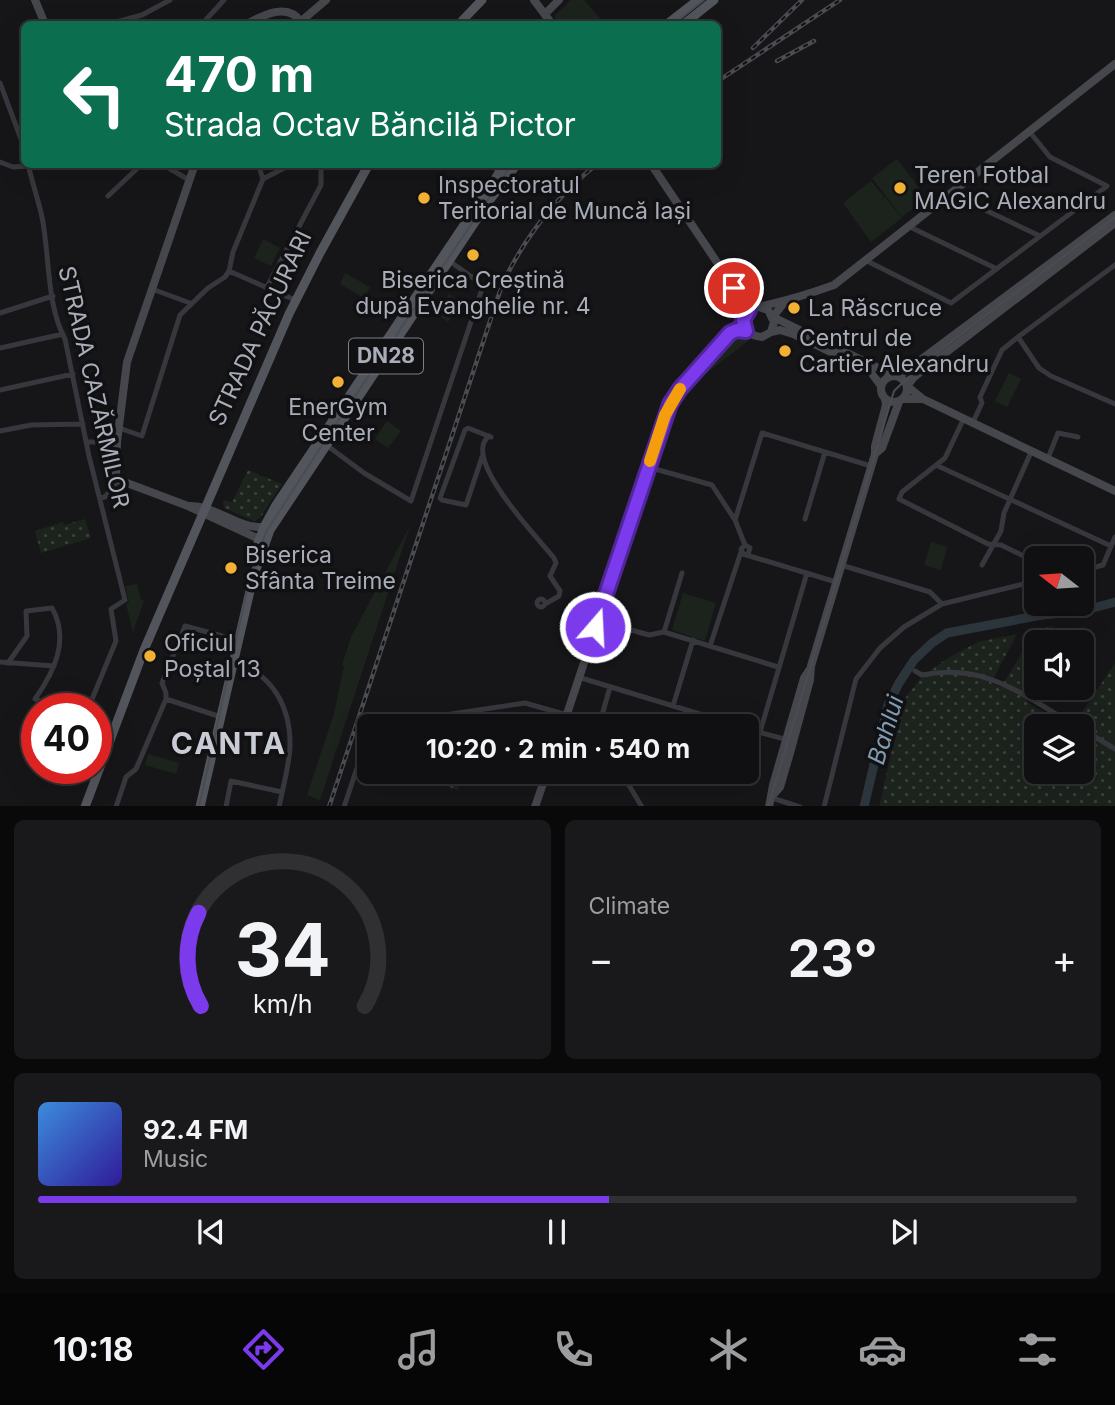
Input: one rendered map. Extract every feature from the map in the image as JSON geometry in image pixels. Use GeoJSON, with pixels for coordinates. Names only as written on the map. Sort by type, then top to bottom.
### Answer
{"type":"FeatureCollection","features":[{"type":"Feature","properties":{"kind":"main road"},"geometry":{"type":"LineString","coordinates":[[456,21],[476,0]]}},
{"type":"Feature","properties":{"kind":"main road"},"geometry":{"type":"LineString","coordinates":[[462,21],[482,0]]}},
{"type":"Feature","properties":{"kind":"main road"},"geometry":{"type":"LineString","coordinates":[[671,21],[698,0]]}},
{"type":"Feature","properties":{"kind":"main road"},"geometry":{"type":"LineString","coordinates":[[688,21],[714,0]]}},
{"type":"Feature","properties":{"kind":"main road","name":"STRADA PĂCURARI"},"geometry":{"type":"LineString","coordinates":[[112,730],[202,510],[293,299],[361,168]]}},
{"type":"Feature","properties":{"kind":"main road","name":"STRADA PĂCURARI"},"geometry":{"type":"LineString","coordinates":[[293,299],[367,168]]}},
{"type":"Feature","properties":{"kind":"main road","name":"DN28"},"geometry":{"type":"LineString","coordinates":[[198,806],[250,565],[264,534],[446,258],[501,169]]}},
{"type":"Feature","properties":{"kind":"main road","name":"DN28"},"geometry":{"type":"LineString","coordinates":[[218,717],[234,662],[264,534],[283,509],[323,443]]}},
{"type":"Feature","properties":{"kind":"main road","name":"STRADA PĂCURARI"},"geometry":{"type":"LineString","coordinates":[[82,806],[90,784]]}},
{"type":"Feature","properties":{"kind":"street"},"geometry":{"type":"LineString","coordinates":[[35,0],[44,21]]}},
{"type":"Feature","properties":{"kind":"street"},"geometry":{"type":"LineString","coordinates":[[120,21],[142,15],[170,0]]}},
{"type":"Feature","properties":{"kind":"street"},"geometry":{"type":"LineString","coordinates":[[205,21],[224,0]]}},
{"type":"Feature","properties":{"kind":"street"},"geometry":{"type":"LineString","coordinates":[[301,21],[326,0]]}},
{"type":"Feature","properties":{"kind":"street"},"geometry":{"type":"LineString","coordinates":[[534,0],[550,21]]}},
{"type":"Feature","properties":{"kind":"street"},"geometry":{"type":"LineString","coordinates":[[545,14],[559,0]]}},
{"type":"Feature","properties":{"kind":"street"},"geometry":{"type":"LineString","coordinates":[[253,21],[266,14],[282,11],[294,14],[298,21]]}},
{"type":"Feature","properties":{"kind":"street"},"geometry":{"type":"LineString","coordinates":[[566,714],[672,400],[747,312],[834,285],[1115,64]]}},
{"type":"Feature","properties":{"kind":"street"},"geometry":{"type":"LineString","coordinates":[[0,83],[21,139]]}},
{"type":"Feature","properties":{"kind":"street"},"geometry":{"type":"LineString","coordinates":[[865,260],[951,303],[1107,186],[1051,158],[1029,131]]}},
{"type":"Feature","properties":{"kind":"street"},"geometry":{"type":"LineString","coordinates":[[0,162],[13,167],[21,166]]}},
{"type":"Feature","properties":{"kind":"street","name":"STRADA CAZĂRMILOR"},"geometry":{"type":"LineString","coordinates":[[29,168],[42,218],[53,296],[125,600],[111,610],[116,641],[95,693]]}},
{"type":"Feature","properties":{"kind":"street"},"geometry":{"type":"LineString","coordinates":[[108,196],[138,168]]}},
{"type":"Feature","properties":{"kind":"street"},"geometry":{"type":"LineString","coordinates":[[169,168],[189,180]]}},
{"type":"Feature","properties":{"kind":"street"},"geometry":{"type":"LineString","coordinates":[[194,168],[126,369],[115,470],[119,480],[264,534]]}},
{"type":"Feature","properties":{"kind":"street"},"geometry":{"type":"LineString","coordinates":[[119,428],[142,436],[177,320],[190,303],[229,271],[233,252],[263,178],[259,168]]}},
{"type":"Feature","properties":{"kind":"street"},"geometry":{"type":"LineString","coordinates":[[263,178],[284,168]]}},
{"type":"Feature","properties":{"kind":"street"},"geometry":{"type":"LineString","coordinates":[[267,287],[321,185],[322,168]]}},
{"type":"Feature","properties":{"kind":"street"},"geometry":{"type":"LineString","coordinates":[[654,168],[747,312],[746,331]]}},
{"type":"Feature","properties":{"kind":"street"},"geometry":{"type":"LineString","coordinates":[[949,193],[1040,236]]}},
{"type":"Feature","properties":{"kind":"street"},"geometry":{"type":"LineString","coordinates":[[796,806],[771,800],[780,787],[789,740],[810,680],[811,666],[875,454],[886,405],[881,386],[886,378],[897,376],[1115,215]]}},
{"type":"Feature","properties":{"kind":"street"},"geometry":{"type":"LineString","coordinates":[[875,454],[882,448],[907,394],[907,386],[921,371],[1115,223]]}},
{"type":"Feature","properties":{"kind":"street"},"geometry":{"type":"LineString","coordinates":[[908,226],[997,269]]}},
{"type":"Feature","properties":{"kind":"street"},"geometry":{"type":"LineString","coordinates":[[323,443],[364,473],[411,501],[481,289],[476,280],[446,258]]}},
{"type":"Feature","properties":{"kind":"street"},"geometry":{"type":"LineString","coordinates":[[973,422],[982,404],[980,397],[1002,351],[1115,265]]}},
{"type":"Feature","properties":{"kind":"street"},"geometry":{"type":"LineString","coordinates":[[229,271],[293,299]]}},
{"type":"Feature","properties":{"kind":"street"},"geometry":{"type":"LineString","coordinates":[[152,289],[190,303]]}},
{"type":"Feature","properties":{"kind":"street"},"geometry":{"type":"LineString","coordinates":[[795,329],[785,318],[784,311],[789,304],[807,294]]}},
{"type":"Feature","properties":{"kind":"street"},"geometry":{"type":"LineString","coordinates":[[0,313],[53,296]]}},
{"type":"Feature","properties":{"kind":"street"},"geometry":{"type":"LineString","coordinates":[[771,332],[773,317],[782,305],[796,298]]}},
{"type":"Feature","properties":{"kind":"street"},"geometry":{"type":"LineString","coordinates":[[759,307],[768,310],[773,317],[795,329],[897,376],[922,397],[1115,491]]}},
{"type":"Feature","properties":{"kind":"street"},"geometry":{"type":"LineString","coordinates":[[730,333],[737,330],[746,331],[758,337],[780,330],[793,334],[870,371],[881,386]]}},
{"type":"Feature","properties":{"kind":"street"},"geometry":{"type":"LineString","coordinates":[[0,348],[62,334]]}},
{"type":"Feature","properties":{"kind":"street"},"geometry":{"type":"LineString","coordinates":[[1018,337],[1035,364],[1051,376],[1115,404]]}},
{"type":"Feature","properties":{"kind":"street"},"geometry":{"type":"LineString","coordinates":[[921,371],[916,384],[922,397]]}},
{"type":"Feature","properties":{"kind":"street"},"geometry":{"type":"LineString","coordinates":[[0,390],[73,374]]}},
{"type":"Feature","properties":{"kind":"street"},"geometry":{"type":"LineString","coordinates":[[885,399],[892,402],[922,397]]}},
{"type":"Feature","properties":{"kind":"street"},"geometry":{"type":"LineString","coordinates":[[964,418],[945,458],[902,492],[899,499],[993,547],[1001,545],[1024,556]]}},
{"type":"Feature","properties":{"kind":"street"},"geometry":{"type":"LineString","coordinates":[[0,431],[31,425],[83,424]]}},
{"type":"Feature","properties":{"kind":"street"},"geometry":{"type":"LineString","coordinates":[[483,456],[466,505],[440,498],[465,430],[468,428],[490,436],[482,442],[483,456],[505,499],[556,563],[550,576],[560,591],[559,596],[545,604]]}},
{"type":"Feature","properties":{"kind":"street"},"geometry":{"type":"LineString","coordinates":[[735,520],[762,432],[871,466]]}},
{"type":"Feature","properties":{"kind":"street"},"geometry":{"type":"LineString","coordinates":[[1048,458],[1058,433],[1078,437]]}},
{"type":"Feature","properties":{"kind":"street"},"geometry":{"type":"LineString","coordinates":[[87,442],[117,442]]}},
{"type":"Feature","properties":{"kind":"street"},"geometry":{"type":"LineString","coordinates":[[982,565],[1001,531],[1010,498],[1032,450]]}},
{"type":"Feature","properties":{"kind":"street"},"geometry":{"type":"LineString","coordinates":[[805,519],[825,452]]}},
{"type":"Feature","properties":{"kind":"street"},"geometry":{"type":"LineString","coordinates":[[937,466],[1111,546]]}},
{"type":"Feature","properties":{"kind":"street"},"geometry":{"type":"LineString","coordinates":[[648,467],[712,485],[750,548],[748,554]]}},
{"type":"Feature","properties":{"kind":"street"},"geometry":{"type":"LineString","coordinates":[[100,498],[105,497],[119,480]]}},
{"type":"Feature","properties":{"kind":"street"},"geometry":{"type":"LineString","coordinates":[[1094,568],[1103,565],[1115,537]]}},
{"type":"Feature","properties":{"kind":"street"},"geometry":{"type":"LineString","coordinates":[[710,646],[741,552],[746,545]]}},
{"type":"Feature","properties":{"kind":"street"},"geometry":{"type":"LineString","coordinates":[[741,552],[836,582]]}},
{"type":"Feature","properties":{"kind":"street"},"geometry":{"type":"LineString","coordinates":[[841,565],[930,592],[942,604]]}},
{"type":"Feature","properties":{"kind":"street"},"geometry":{"type":"LineString","coordinates":[[664,632],[682,573]]}},
{"type":"Feature","properties":{"kind":"street"},"geometry":{"type":"LineString","coordinates":[[789,740],[760,732],[807,573]]}},
{"type":"Feature","properties":{"kind":"street"},"geometry":{"type":"LineString","coordinates":[[824,806],[856,679],[890,638],[942,604],[1024,584]]}},
{"type":"Feature","properties":{"kind":"street"},"geometry":{"type":"LineString","coordinates":[[8,663],[27,636],[26,611],[52,608],[60,646],[48,680],[39,693]]}},
{"type":"Feature","properties":{"kind":"street"},"geometry":{"type":"LineString","coordinates":[[116,806],[126,777],[136,769],[166,699],[162,683],[185,626],[233,639]]}},
{"type":"Feature","properties":{"kind":"street"},"geometry":{"type":"LineString","coordinates":[[624,628],[649,635],[664,632],[778,667]]}},
{"type":"Feature","properties":{"kind":"street"},"geometry":{"type":"LineString","coordinates":[[673,706],[693,640]]}},
{"type":"Feature","properties":{"kind":"street"},"geometry":{"type":"LineString","coordinates":[[0,662],[54,666]]}},
{"type":"Feature","properties":{"kind":"street"},"geometry":{"type":"LineString","coordinates":[[234,662],[251,668],[270,682],[285,710],[290,747],[279,806]]}},
{"type":"Feature","properties":{"kind":"street"},"geometry":{"type":"LineString","coordinates":[[915,671],[922,675],[951,670],[986,677],[1015,690],[1056,714]]}},
{"type":"Feature","properties":{"kind":"street"},"geometry":{"type":"LineString","coordinates":[[578,677],[699,714]]}},
{"type":"Feature","properties":{"kind":"street"},"geometry":{"type":"LineString","coordinates":[[602,714],[610,687]]}},
{"type":"Feature","properties":{"kind":"street"},"geometry":{"type":"LineString","coordinates":[[166,699],[218,717]]}},
{"type":"Feature","properties":{"kind":"street"},"geometry":{"type":"LineString","coordinates":[[451,714],[525,703],[563,714]]}},
{"type":"Feature","properties":{"kind":"street"},"geometry":{"type":"LineString","coordinates":[[1094,736],[1115,749]]}},
{"type":"Feature","properties":{"kind":"street"},"geometry":{"type":"LineString","coordinates":[[344,806],[357,768]]}},
{"type":"Feature","properties":{"kind":"street"},"geometry":{"type":"LineString","coordinates":[[226,806],[231,780],[282,792]]}},
{"type":"Feature","properties":{"kind":"street"},"geometry":{"type":"LineString","coordinates":[[535,806],[543,784]]}},
{"type":"Feature","properties":{"kind":"street"},"geometry":{"type":"LineString","coordinates":[[628,784],[641,806]]}},
{"type":"Feature","properties":{"kind":"shaded area"},"geometry":{"type":"Polygon","coordinates":[[[571,0],[584,0],[602,21],[556,21],[555,15],[571,0]]]}},
{"type":"Feature","properties":{"kind":"shaded area","name":"Teren Fotbal MAGIC Alexandru"},"geometry":{"type":"Polygon","coordinates":[[[897,159],[927,198],[902,217],[872,178],[897,159]]]}},
{"type":"Feature","properties":{"kind":"shaded area"},"geometry":{"type":"Polygon","coordinates":[[[871,181],[884,197],[874,205],[885,197],[902,218],[871,242],[843,203],[871,181]]]}},
{"type":"Feature","properties":{"kind":"shaded area"},"geometry":{"type":"Polygon","coordinates":[[[263,239],[280,248],[271,266],[254,258],[263,239]]]}},
{"type":"Feature","properties":{"kind":"shaded area"},"geometry":{"type":"Polygon","coordinates":[[[345,273],[370,287],[364,298],[340,284],[345,273]]]}},
{"type":"Feature","properties":{"kind":"shaded area"},"geometry":{"type":"Polygon","coordinates":[[[449,294],[461,303],[448,322],[436,313],[449,294]]]}},
{"type":"Feature","properties":{"kind":"shaded area"},"geometry":{"type":"Polygon","coordinates":[[[741,333],[748,341],[694,383],[692,381],[733,335],[741,333]]]}},
{"type":"Feature","properties":{"kind":"shaded area"},"geometry":{"type":"Polygon","coordinates":[[[1009,373],[1021,379],[1007,407],[995,401],[1009,373]]]}},
{"type":"Feature","properties":{"kind":"shaded area"},"geometry":{"type":"Polygon","coordinates":[[[387,421],[401,431],[388,448],[375,439],[387,421]]]}},
{"type":"Feature","properties":{"kind":"shaded area"},"geometry":{"type":"Polygon","coordinates":[[[248,470],[282,484],[260,518],[254,521],[224,508],[223,500],[232,502],[248,470]]]}},
{"type":"Feature","properties":{"kind":"shaded area"},"geometry":{"type":"Polygon","coordinates":[[[85,519],[91,538],[41,553],[35,531],[63,522],[64,525],[85,519]]]}},
{"type":"Feature","properties":{"kind":"shaded area"},"geometry":{"type":"Polygon","coordinates":[[[410,526],[320,800],[307,795],[334,714],[344,666],[342,665],[351,637],[410,526]]]}},
{"type":"Feature","properties":{"kind":"shaded area"},"geometry":{"type":"Polygon","coordinates":[[[931,542],[947,547],[941,570],[924,565],[931,542]]]}},
{"type":"Feature","properties":{"kind":"shaded area"},"geometry":{"type":"Polygon","coordinates":[[[137,584],[144,601],[133,632],[125,586],[137,584]]]}},
{"type":"Feature","properties":{"kind":"shaded area"},"geometry":{"type":"Polygon","coordinates":[[[683,593],[716,603],[705,641],[672,630],[683,593]]]}},
{"type":"Feature","properties":{"kind":"shaded area"},"geometry":{"type":"Polygon","coordinates":[[[1053,626],[1054,630],[1036,630],[1053,626]]]}},
{"type":"Feature","properties":{"kind":"shaded area"},"geometry":{"type":"Polygon","coordinates":[[[1017,634],[991,683],[1001,687],[1024,650],[1024,700],[1028,700],[1027,702],[1046,714],[1024,714],[1024,784],[1094,784],[1094,714],[1081,714],[1090,700],[1094,700],[1094,694],[1115,663],[1115,806],[879,806],[903,701],[920,679],[946,659],[978,642],[1017,634]]]}},
{"type":"Feature","properties":{"kind":"shaded area"},"geometry":{"type":"Polygon","coordinates":[[[148,754],[179,763],[176,774],[145,765],[148,754]]]}},
{"type":"Feature","properties":{"kind":"shaded area"},"geometry":{"type":"Polygon","coordinates":[[[440,784],[460,784],[458,790],[440,784]]]}},
{"type":"Feature","properties":{"kind":"waterway","name":"Bahlui"},"geometry":{"type":"LineString","coordinates":[[864,806],[888,705],[914,660],[932,643],[947,633],[1042,615],[1082,611],[1115,602]]}},
{"type":"Feature","properties":{"kind":"tram line"},"geometry":{"type":"LineString","coordinates":[[678,21],[704,0]]}},
{"type":"Feature","properties":{"kind":"tram line"},"geometry":{"type":"LineString","coordinates":[[199,806],[250,577],[266,532],[509,168]]}},
{"type":"Feature","properties":{"kind":"tram line"},"geometry":{"type":"LineString","coordinates":[[768,806],[894,391],[920,366],[1115,217]]}},
{"type":"Feature","properties":{"kind":"railway"},"geometry":{"type":"LineString","coordinates":[[753,48],[802,0]]}},
{"type":"Feature","properties":{"kind":"railway"},"geometry":{"type":"LineString","coordinates":[[721,79],[840,0]]}},
{"type":"Feature","properties":{"kind":"railway"},"geometry":{"type":"LineString","coordinates":[[777,61],[814,41]]}},
{"type":"Feature","properties":{"kind":"railway"},"geometry":{"type":"LineString","coordinates":[[329,806],[502,285],[520,251],[542,219],[592,168]]}},
{"type":"Feature","properties":{"kind":"slow traffic"},"geometry":{"type":"LineString","coordinates":[[650,461],[665,415],[680,389]]}},
{"type":"Feature","properties":{"kind":"place","name":"Teren Fotbal MAGIC Alexandru"},"geometry":{"type":"Point","coordinates":[900,188]}},
{"type":"Feature","properties":{"kind":"place","name":"Inspectoratul Teritorial de Muncă Iași"},"geometry":{"type":"Point","coordinates":[424,198]}},
{"type":"Feature","properties":{"kind":"place","name":"Biserica Creștină după Evanghelie nr. 4"},"geometry":{"type":"Point","coordinates":[473,255]}},
{"type":"Feature","properties":{"kind":"place","name":"La Răscruce"},"geometry":{"type":"Point","coordinates":[794,308]}},
{"type":"Feature","properties":{"kind":"place","name":"Centrul de Cartier Alexandru"},"geometry":{"type":"Point","coordinates":[785,351]}},
{"type":"Feature","properties":{"kind":"place","name":"EnerGym Center"},"geometry":{"type":"Point","coordinates":[338,382]}},
{"type":"Feature","properties":{"kind":"place","name":"Biserica Sfânta Treime"},"geometry":{"type":"Point","coordinates":[231,568]}},
{"type":"Feature","properties":{"kind":"place","name":"Oficiul Poștal 13"},"geometry":{"type":"Point","coordinates":[150,656]}},
{"type":"Feature","properties":{"kind":"district","name":"CANTA"},"geometry":{"type":"Point","coordinates":[229,744]}},
{"type":"Feature","properties":{"kind":"route"},"geometry":{"type":"LineString","coordinates":[[595,627],[670,404],[730,333],[737,330],[746,331],[743,320],[749,310],[734,288]]}}]}
